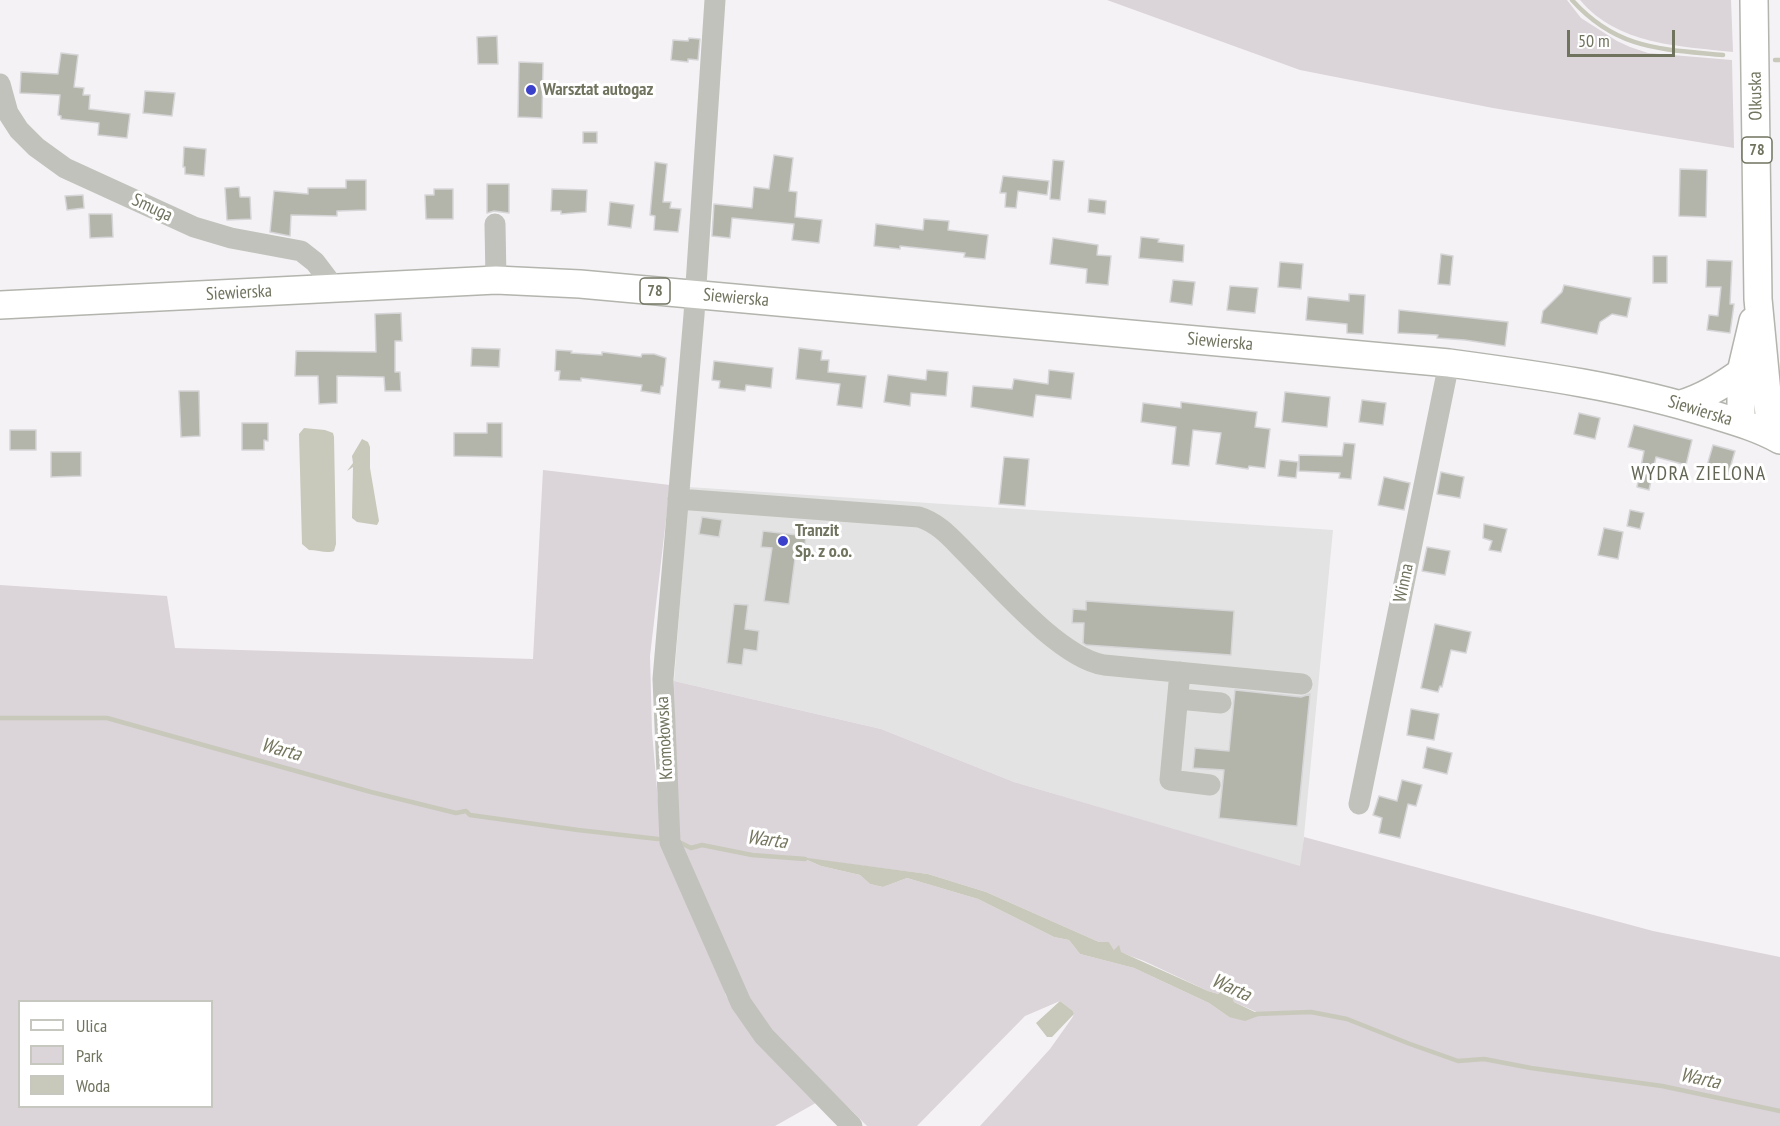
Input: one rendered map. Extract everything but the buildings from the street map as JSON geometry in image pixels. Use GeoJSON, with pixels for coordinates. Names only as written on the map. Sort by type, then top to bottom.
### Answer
{"type":"FeatureCollection","features":[{"type":"Feature","properties":{"kind":"main road","name":"Olkuska"},"geometry":{"type":"LineString","coordinates":[[1754,0],[1758,299],[1775,437]]}},
{"type":"Feature","properties":{"kind":"main road","name":"Siewierska"},"geometry":{"type":"LineString","coordinates":[[0,305],[496,280],[580,284],[1449,363],[1562,379],[1681,404],[1741,423]]}},
{"type":"Feature","properties":{"kind":"main road","name":"Olkuska"},"geometry":{"type":"LineString","coordinates":[[1741,423],[1741,372],[1758,299]]}},
{"type":"Feature","properties":{"kind":"main road"},"geometry":{"type":"LineString","coordinates":[[1681,404],[1698,399],[1715,390],[1741,372]]}},
{"type":"Feature","properties":{"kind":"main road","name":"78"},"geometry":{"type":"LineString","coordinates":[[1741,423],[1775,437]]}},
{"type":"Feature","properties":{"kind":"street","name":"Siewierska"},"geometry":{"type":"LineString","coordinates":[[694,294],[714,0]]}},
{"type":"Feature","properties":{"kind":"street","name":"Smuga"},"geometry":{"type":"LineString","coordinates":[[0,84],[8,113],[19,130],[36,147],[65,168],[194,227],[231,238],[301,251],[315,262],[334,287]]}},
{"type":"Feature","properties":{"kind":"street"},"geometry":{"type":"LineString","coordinates":[[495,224],[496,280]]}},
{"type":"Feature","properties":{"kind":"street","name":"Kromołowska"},"geometry":{"type":"LineString","coordinates":[[694,294],[663,679],[670,842],[741,1003],[764,1036],[852,1126]]}},
{"type":"Feature","properties":{"kind":"street","name":"Winna"},"geometry":{"type":"LineString","coordinates":[[1359,804],[1449,363]]}},
{"type":"Feature","properties":{"kind":"street"},"geometry":{"type":"LineString","coordinates":[[678,499],[926,519],[944,531],[1026,612],[1075,654],[1095,664],[1302,684]]}},
{"type":"Feature","properties":{"kind":"street"},"geometry":{"type":"LineString","coordinates":[[1180,672],[1170,780],[1210,785]]}},
{"type":"Feature","properties":{"kind":"street"},"geometry":{"type":"LineString","coordinates":[[1178,699],[1221,702]]}},
{"type":"Feature","properties":{"kind":"shaded area"},"geometry":{"type":"Polygon","coordinates":[[[689,487],[1333,530],[1301,867],[1014,782],[881,729],[674,681],[689,487]]]}},
{"type":"Feature","properties":{"kind":"green space"},"geometry":{"type":"Polygon","coordinates":[[[1107,0],[1567,0],[1581,18],[1630,47],[1648,53],[1732,60],[1734,148],[1493,108],[1300,70],[1107,0]]]}},
{"type":"Feature","properties":{"kind":"green space"},"geometry":{"type":"Polygon","coordinates":[[[1580,0],[1731,0],[1733,52],[1671,45],[1631,35],[1595,15],[1580,0]]]}},
{"type":"Feature","properties":{"kind":"green space"},"geometry":{"type":"Polygon","coordinates":[[[543,470],[670,485],[650,656],[652,732],[660,824],[716,962],[726,996],[736,1011],[821,1100],[775,1126],[0,1126],[0,585],[167,596],[175,648],[533,659],[543,470]]]}},
{"type":"Feature","properties":{"kind":"green space"},"geometry":{"type":"Polygon","coordinates":[[[674,681],[881,729],[1014,782],[1300,866],[1304,837],[1653,931],[1780,957],[1780,1126],[980,1126],[1050,1049],[1072,1018],[1073,1011],[1060,1001],[1025,1016],[917,1126],[867,1126],[769,1028],[748,999],[680,849],[675,762],[674,681]],[[802,858],[821,866],[860,875],[870,884],[883,887],[907,878],[978,899],[1054,937],[1069,940],[1080,954],[1134,968],[1209,1003],[1229,1017],[1261,1014],[1234,1002],[1228,986],[1218,994],[1208,991],[1144,961],[1114,950],[1109,942],[1099,942],[986,892],[928,874],[802,858]]]}},
{"type":"Feature","properties":{"kind":"water"},"geometry":{"type":"Polygon","coordinates":[[[304,428],[325,430],[333,433],[334,437],[336,544],[334,551],[331,552],[309,550],[302,544],[299,434],[304,428]]]}},
{"type":"Feature","properties":{"kind":"water"},"geometry":{"type":"Polygon","coordinates":[[[362,439],[368,442],[370,447],[370,468],[379,521],[377,525],[357,522],[352,518],[353,467],[347,471],[353,463],[352,456],[362,439]]]}},
{"type":"Feature","properties":{"kind":"water"},"geometry":{"type":"Polygon","coordinates":[[[800,857],[928,874],[986,892],[1099,942],[1109,942],[1114,950],[1119,945],[1121,952],[1208,991],[1218,994],[1228,986],[1234,1002],[1261,1015],[1245,1021],[1229,1017],[1209,1003],[1134,968],[1080,954],[1069,940],[1054,937],[978,899],[907,878],[883,887],[870,884],[860,875],[821,866],[800,857]]]}},
{"type":"Feature","properties":{"kind":"water"},"geometry":{"type":"Polygon","coordinates":[[[1060,1001],[1074,1014],[1052,1037],[1047,1037],[1036,1023],[1060,1001]]]}},
{"type":"Feature","properties":{"kind":"waterway"},"geometry":{"type":"LineString","coordinates":[[1572,0],[1606,29],[1623,38],[1660,48],[1723,55]]}},
{"type":"Feature","properties":{"kind":"waterway"},"geometry":{"type":"LineString","coordinates":[[1775,60],[1780,60]]}},
{"type":"Feature","properties":{"kind":"waterway","name":"Warta"},"geometry":{"type":"LineString","coordinates":[[0,718],[107,718],[371,792],[456,813],[466,811],[470,815],[658,839]]}},
{"type":"Feature","properties":{"kind":"waterway","name":"Warta"},"geometry":{"type":"LineString","coordinates":[[681,843],[691,848],[702,845],[752,855],[805,859]]}},
{"type":"Feature","properties":{"kind":"waterway","name":"Warta"},"geometry":{"type":"LineString","coordinates":[[1256,1014],[1311,1012],[1347,1019],[1458,1061],[1484,1059],[1531,1068],[1662,1086],[1780,1111]]}},
{"type":"Feature","properties":{"kind":"place","name":"Warsztat autogaz"},"geometry":{"type":"Point","coordinates":[531,90]}},
{"type":"Feature","properties":{"kind":"place","name":"Tranzit Sp. z o.o."},"geometry":{"type":"Point","coordinates":[783,541]}},
{"type":"Feature","properties":{"kind":"district","name":"WYDRA ZIELONA"},"geometry":{"type":"Point","coordinates":[1699,474]}}]}
